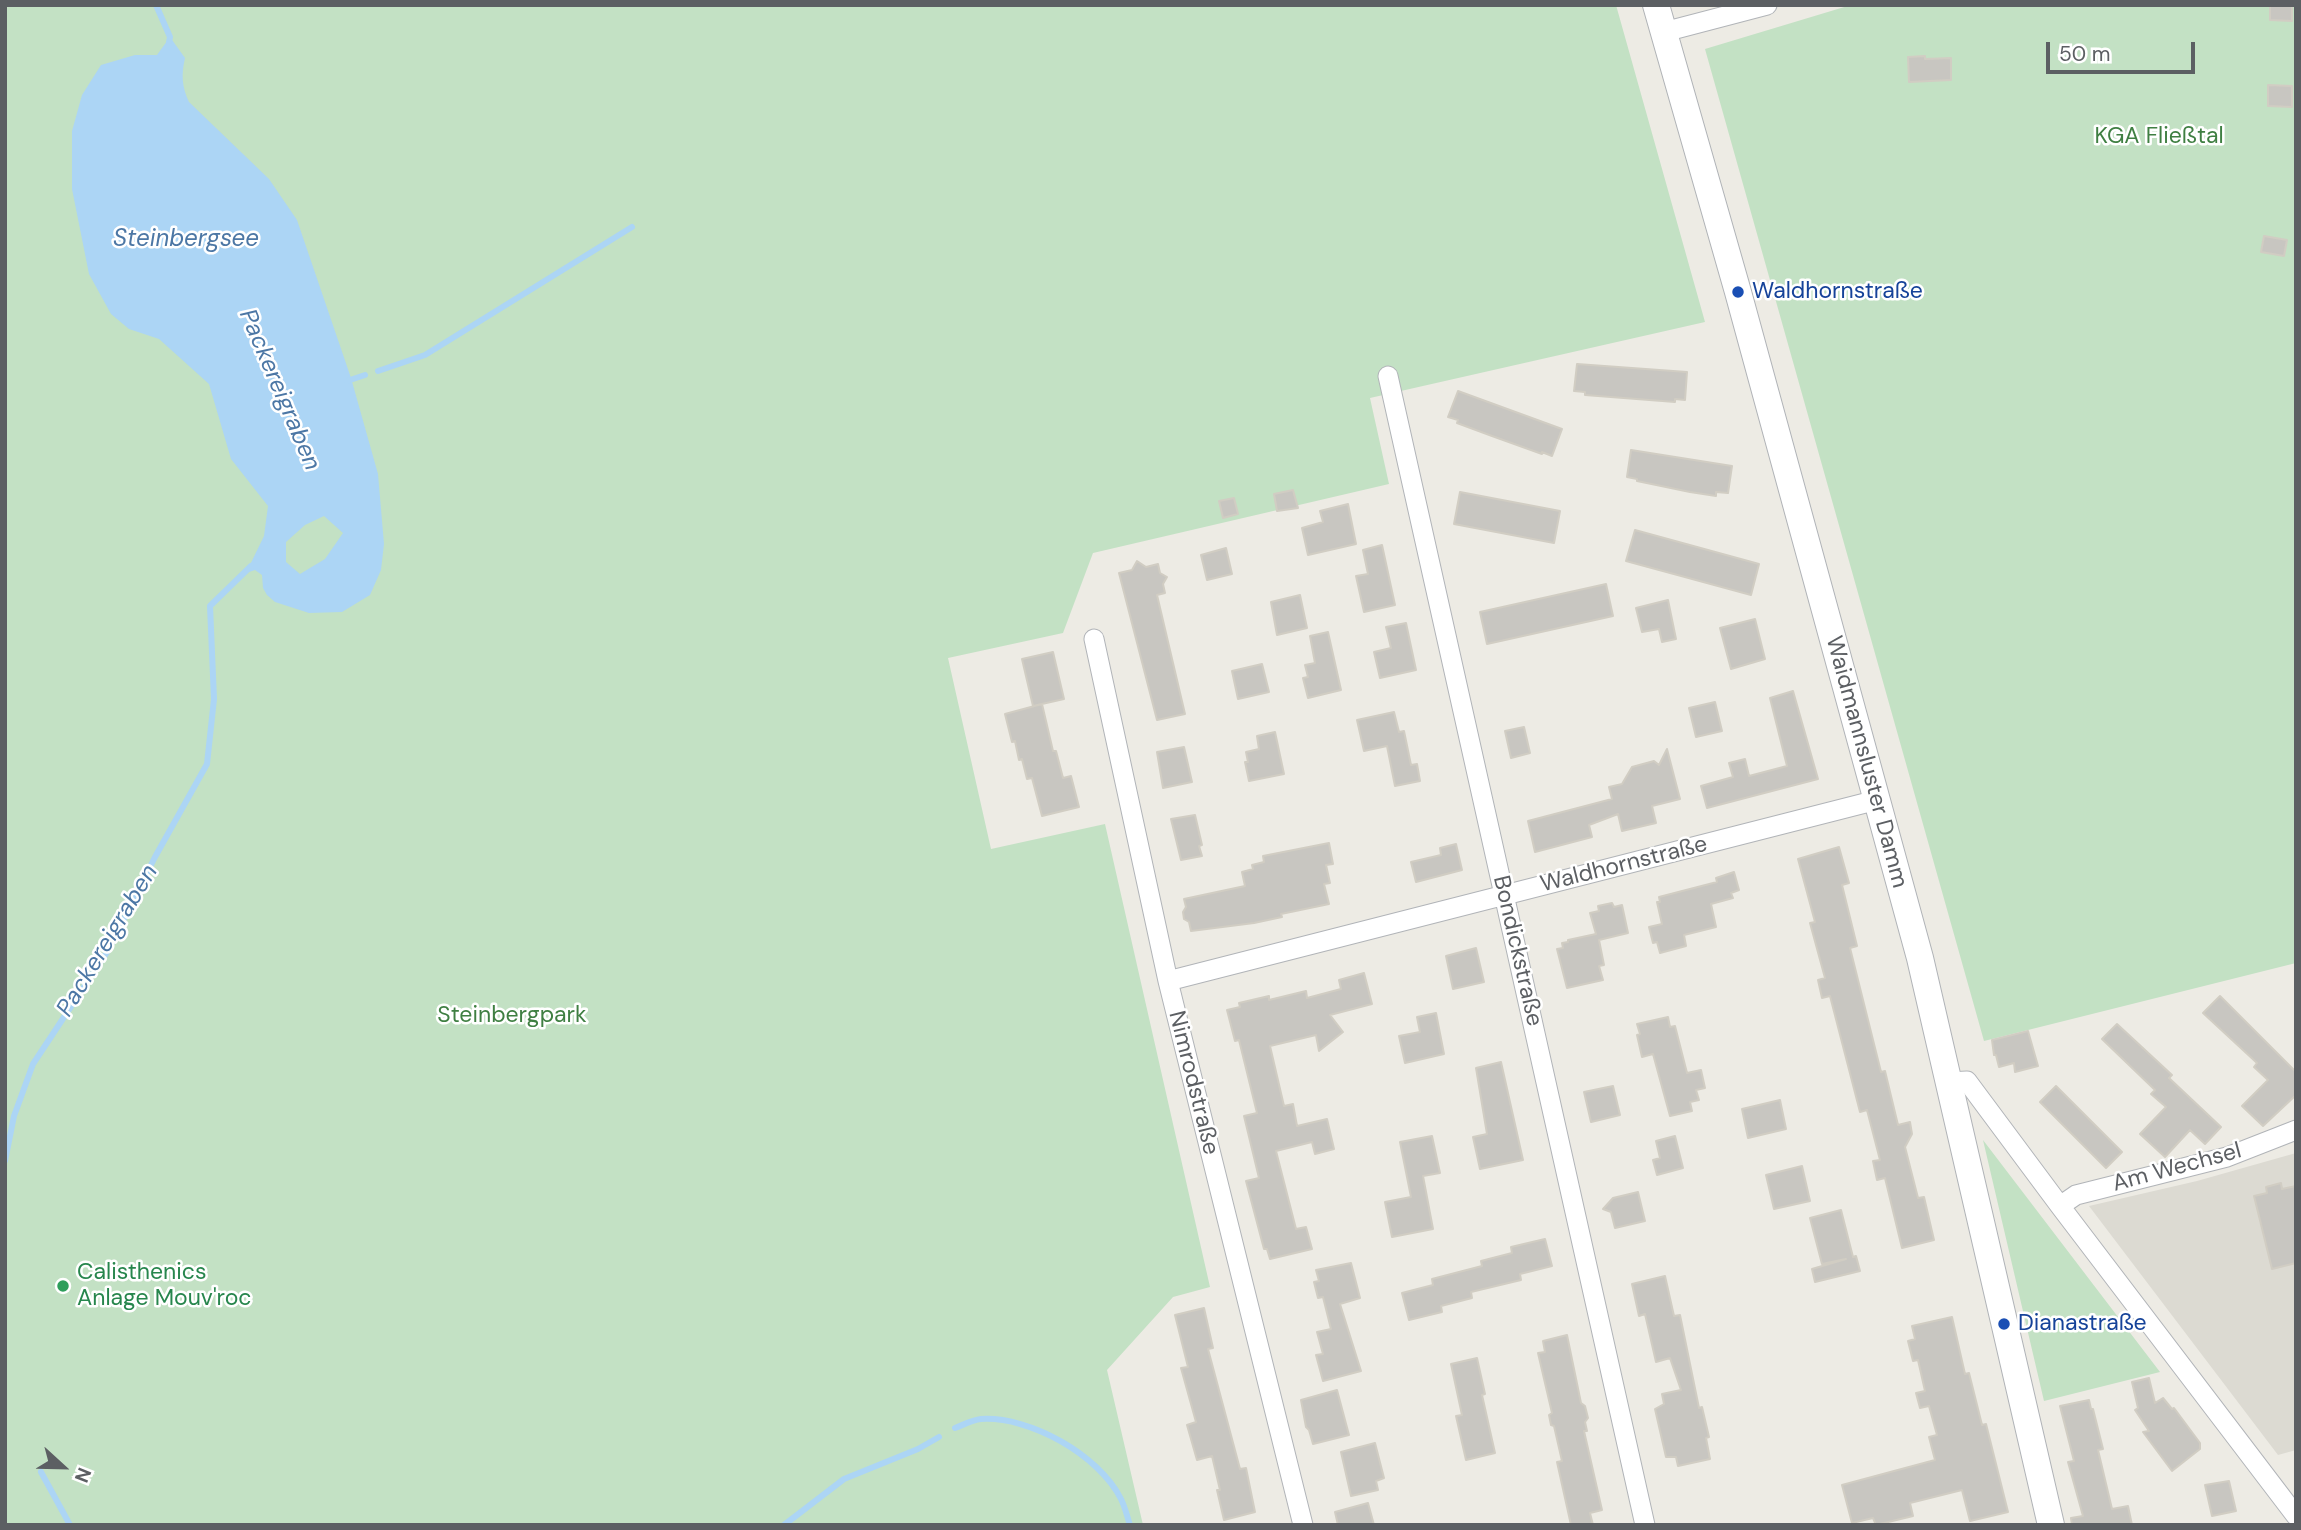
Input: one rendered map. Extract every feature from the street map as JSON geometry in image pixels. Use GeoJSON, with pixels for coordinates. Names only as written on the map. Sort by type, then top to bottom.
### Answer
{"type":"FeatureCollection","features":[{"type":"Feature","properties":{"kind":"main road","name":"Waidmannsluster Damm"},"geometry":{"type":"LineString","coordinates":[[1656,5],[1738,292],[1920,958],[2051,1525]]}},
{"type":"Feature","properties":{"kind":"street"},"geometry":{"type":"LineString","coordinates":[[1664,32],[1767,5]]}},
{"type":"Feature","properties":{"kind":"street","name":"Bondickstraße"},"geometry":{"type":"LineString","coordinates":[[1388,376],[1645,1525]]}},
{"type":"Feature","properties":{"kind":"street","name":"Nimrodstraße"},"geometry":{"type":"LineString","coordinates":[[1094,639],[1168,981],[1303,1525]]}},
{"type":"Feature","properties":{"kind":"street","name":"Waldhornstraße"},"geometry":{"type":"LineString","coordinates":[[1168,981],[1877,800]]}},
{"type":"Feature","properties":{"kind":"street"},"geometry":{"type":"LineString","coordinates":[[1948,1082],[1968,1080],[2060,1206],[2296,1516]]}},
{"type":"Feature","properties":{"kind":"street","name":"Am Wechsel"},"geometry":{"type":"LineString","coordinates":[[2060,1206],[2076,1195],[2227,1157],[2296,1130]]}},
{"type":"Feature","properties":{"kind":"shaded area"},"geometry":{"type":"Polygon","coordinates":[[[2296,1153],[2296,1450],[2278,1455],[2089,1206],[2197,1181],[2296,1153]]]}},
{"type":"Feature","properties":{"kind":"green space","name":"Steinbergpark"},"geometry":{"type":"Polygon","coordinates":[[[5,5],[1616,5],[1705,322],[1370,398],[1389,484],[1093,553],[1063,633],[948,658],[991,849],[1105,824],[1210,1287],[1173,1297],[1107,1370],[1143,1525],[5,1525],[5,5]]]}},
{"type":"Feature","properties":{"kind":"green space","name":"KGA Fließtal"},"geometry":{"type":"Polygon","coordinates":[[[1851,5],[2296,5],[2296,963],[1984,1041],[1705,49],[1851,5]]]}},
{"type":"Feature","properties":{"kind":"green space"},"geometry":{"type":"Polygon","coordinates":[[[1983,1140],[2160,1372],[2044,1401],[1983,1140]]]}},
{"type":"Feature","properties":{"kind":"water","name":"Steinbergsee"},"geometry":{"type":"Polygon","coordinates":[[[170,37],[185,58],[183,81],[189,102],[269,179],[297,220],[351,378],[378,474],[384,544],[381,570],[370,595],[342,612],[309,613],[275,602],[263,588],[262,575],[255,570],[246,573],[264,536],[268,506],[231,459],[209,384],[159,339],[129,329],[111,314],[89,274],[72,189],[72,131],[82,95],[101,65],[135,55],[157,55],[170,37]],[[324,516],[305,525],[286,542],[286,562],[300,574],[325,559],[343,533],[324,516]]]}},
{"type":"Feature","properties":{"kind":"building"},"geometry":{"type":"Polygon","coordinates":[[[2270,5],[2292,5],[2292,21],[2270,20],[2270,5]]]}},
{"type":"Feature","properties":{"kind":"building"},"geometry":{"type":"Polygon","coordinates":[[[1925,56],[1925,59],[1951,58],[1951,80],[1909,82],[1908,57],[1925,56]]]}},
{"type":"Feature","properties":{"kind":"building"},"geometry":{"type":"Polygon","coordinates":[[[2268,85],[2292,86],[2292,107],[2268,106],[2268,85]]]}},
{"type":"Feature","properties":{"kind":"building"},"geometry":{"type":"Polygon","coordinates":[[[2264,236],[2287,240],[2284,256],[2261,252],[2264,236]]]}},
{"type":"Feature","properties":{"kind":"building"},"geometry":{"type":"Polygon","coordinates":[[[1577,364],[1687,372],[1685,400],[1675,399],[1675,402],[1585,395],[1585,392],[1574,391],[1577,364]]]}},
{"type":"Feature","properties":{"kind":"building"},"geometry":{"type":"Polygon","coordinates":[[[1458,391],[1562,429],[1552,456],[1457,423],[1458,420],[1448,417],[1458,391]]]}},
{"type":"Feature","properties":{"kind":"building"},"geometry":{"type":"Polygon","coordinates":[[[1631,450],[1732,466],[1728,493],[1716,492],[1716,496],[1690,492],[1627,477],[1631,450]]]}},
{"type":"Feature","properties":{"kind":"building"},"geometry":{"type":"Polygon","coordinates":[[[1293,490],[1298,508],[1277,511],[1274,494],[1293,490]]]}},
{"type":"Feature","properties":{"kind":"building"},"geometry":{"type":"Polygon","coordinates":[[[1460,492],[1560,511],[1554,543],[1454,524],[1460,492]]]}},
{"type":"Feature","properties":{"kind":"building"},"geometry":{"type":"Polygon","coordinates":[[[1234,498],[1238,514],[1223,518],[1219,501],[1234,498]]]}},
{"type":"Feature","properties":{"kind":"building"},"geometry":{"type":"Polygon","coordinates":[[[1348,504],[1356,544],[1308,555],[1302,528],[1323,522],[1320,511],[1348,504]]]}},
{"type":"Feature","properties":{"kind":"building"},"geometry":{"type":"Polygon","coordinates":[[[1635,530],[1759,564],[1751,595],[1626,561],[1635,530]]]}},
{"type":"Feature","properties":{"kind":"building"},"geometry":{"type":"Polygon","coordinates":[[[1382,545],[1395,605],[1364,612],[1356,576],[1368,574],[1363,550],[1382,545]]]}},
{"type":"Feature","properties":{"kind":"building"},"geometry":{"type":"Polygon","coordinates":[[[1226,548],[1232,574],[1207,580],[1201,555],[1226,548]]]}},
{"type":"Feature","properties":{"kind":"building"},"geometry":{"type":"Polygon","coordinates":[[[1137,561],[1146,567],[1158,564],[1160,573],[1167,577],[1163,584],[1165,593],[1157,595],[1185,714],[1157,720],[1119,573],[1132,570],[1137,561]]]}},
{"type":"Feature","properties":{"kind":"building"},"geometry":{"type":"Polygon","coordinates":[[[1606,584],[1613,616],[1487,644],[1480,612],[1606,584]]]}},
{"type":"Feature","properties":{"kind":"building"},"geometry":{"type":"Polygon","coordinates":[[[1300,595],[1307,628],[1277,635],[1271,602],[1300,595]]]}},
{"type":"Feature","properties":{"kind":"building"},"geometry":{"type":"Polygon","coordinates":[[[1668,600],[1676,639],[1662,642],[1659,629],[1642,632],[1636,608],[1668,600]]]}},
{"type":"Feature","properties":{"kind":"building"},"geometry":{"type":"Polygon","coordinates":[[[1755,619],[1765,659],[1731,669],[1720,628],[1755,619]]]}},
{"type":"Feature","properties":{"kind":"building"},"geometry":{"type":"Polygon","coordinates":[[[1406,623],[1416,670],[1380,678],[1374,652],[1391,648],[1386,627],[1406,623]]]}},
{"type":"Feature","properties":{"kind":"building"},"geometry":{"type":"Polygon","coordinates":[[[1328,632],[1341,690],[1308,698],[1303,678],[1308,677],[1305,665],[1315,663],[1310,636],[1328,632]]]}},
{"type":"Feature","properties":{"kind":"building"},"geometry":{"type":"Polygon","coordinates":[[[1053,652],[1064,699],[1033,706],[1022,659],[1053,652]]]}},
{"type":"Feature","properties":{"kind":"building"},"geometry":{"type":"Polygon","coordinates":[[[1262,664],[1269,692],[1238,699],[1232,671],[1262,664]]]}},
{"type":"Feature","properties":{"kind":"building"},"geometry":{"type":"Polygon","coordinates":[[[1793,691],[1818,779],[1707,808],[1701,786],[1733,777],[1729,763],[1745,759],[1749,776],[1787,766],[1770,698],[1793,691]]]}},
{"type":"Feature","properties":{"kind":"building"},"geometry":{"type":"Polygon","coordinates":[[[1715,702],[1722,731],[1696,737],[1689,708],[1715,702]]]}},
{"type":"Feature","properties":{"kind":"building"},"geometry":{"type":"Polygon","coordinates":[[[1042,704],[1053,751],[1056,751],[1063,778],[1071,776],[1079,807],[1042,816],[1032,778],[1027,779],[1015,741],[1012,742],[1005,714],[1042,704]]]}},
{"type":"Feature","properties":{"kind":"building"},"geometry":{"type":"Polygon","coordinates":[[[1394,712],[1399,732],[1404,731],[1411,765],[1417,764],[1420,781],[1395,786],[1387,746],[1364,751],[1357,720],[1394,712]]]}},
{"type":"Feature","properties":{"kind":"building"},"geometry":{"type":"Polygon","coordinates":[[[1524,727],[1530,753],[1511,758],[1505,731],[1524,727]]]}},
{"type":"Feature","properties":{"kind":"building"},"geometry":{"type":"Polygon","coordinates":[[[1275,732],[1284,774],[1249,781],[1246,752],[1259,749],[1257,736],[1275,732]]]}},
{"type":"Feature","properties":{"kind":"building"},"geometry":{"type":"Polygon","coordinates":[[[1184,747],[1192,782],[1163,788],[1157,752],[1184,747]]]}},
{"type":"Feature","properties":{"kind":"building"},"geometry":{"type":"Polygon","coordinates":[[[1667,749],[1680,799],[1652,806],[1656,823],[1622,831],[1618,814],[1589,825],[1592,837],[1535,852],[1528,821],[1612,799],[1609,787],[1622,784],[1632,767],[1654,761],[1659,765],[1667,749]]]}},
{"type":"Feature","properties":{"kind":"building"},"geometry":{"type":"Polygon","coordinates":[[[1195,815],[1202,856],[1181,860],[1171,819],[1195,815]]]}},
{"type":"Feature","properties":{"kind":"building"},"geometry":{"type":"Polygon","coordinates":[[[1329,843],[1333,864],[1326,865],[1330,883],[1324,884],[1329,904],[1254,923],[1191,931],[1189,922],[1184,919],[1184,899],[1245,886],[1242,872],[1253,869],[1252,865],[1264,862],[1263,856],[1329,843]]]}},
{"type":"Feature","properties":{"kind":"building"},"geometry":{"type":"Polygon","coordinates":[[[1456,844],[1462,870],[1416,882],[1411,862],[1441,855],[1440,848],[1456,844]]]}},
{"type":"Feature","properties":{"kind":"building"},"geometry":{"type":"Polygon","coordinates":[[[1839,847],[1849,883],[1842,885],[1857,946],[1850,948],[1881,1072],[1885,1071],[1898,1125],[1910,1122],[1912,1134],[1905,1147],[1918,1198],[1924,1197],[1934,1240],[1902,1248],[1885,1178],[1877,1180],[1873,1161],[1880,1160],[1867,1110],[1860,1112],[1830,996],[1822,998],[1818,980],[1825,978],[1810,923],[1815,922],[1798,859],[1839,847]]]}},
{"type":"Feature","properties":{"kind":"building"},"geometry":{"type":"Polygon","coordinates":[[[1734,872],[1739,890],[1731,893],[1733,898],[1711,904],[1716,927],[1684,935],[1686,946],[1660,953],[1657,942],[1653,943],[1649,927],[1662,924],[1657,902],[1660,902],[1659,897],[1717,882],[1716,878],[1734,872]]]}},
{"type":"Feature","properties":{"kind":"building"},"geometry":{"type":"Polygon","coordinates":[[[1612,903],[1614,907],[1622,905],[1628,933],[1599,940],[1604,965],[1599,966],[1603,980],[1567,988],[1557,949],[1563,948],[1562,943],[1568,940],[1596,934],[1590,913],[1599,911],[1598,906],[1612,903]]]}},
{"type":"Feature","properties":{"kind":"building"},"geometry":{"type":"Polygon","coordinates":[[[1476,948],[1484,982],[1453,989],[1446,956],[1476,948]]]}},
{"type":"Feature","properties":{"kind":"building"},"geometry":{"type":"Polygon","coordinates":[[[1364,973],[1372,1004],[1330,1015],[1343,1032],[1319,1051],[1316,1035],[1270,1046],[1284,1106],[1293,1104],[1297,1126],[1327,1119],[1334,1149],[1315,1154],[1312,1142],[1276,1151],[1296,1229],[1306,1227],[1312,1249],[1270,1259],[1267,1249],[1264,1249],[1246,1181],[1259,1178],[1244,1116],[1257,1113],[1239,1040],[1235,1041],[1227,1010],[1240,1007],[1239,1003],[1269,996],[1269,1000],[1306,991],[1307,998],[1341,989],[1339,980],[1364,973]]]}},
{"type":"Feature","properties":{"kind":"building"},"geometry":{"type":"Polygon","coordinates":[[[2220,996],[2296,1072],[2296,1095],[2263,1126],[2242,1106],[2268,1080],[2254,1067],[2257,1063],[2203,1013],[2220,996]]]}},
{"type":"Feature","properties":{"kind":"building"},"geometry":{"type":"Polygon","coordinates":[[[1436,1013],[1444,1054],[1405,1063],[1399,1036],[1420,1032],[1417,1017],[1436,1013]]]}},
{"type":"Feature","properties":{"kind":"building"},"geometry":{"type":"Polygon","coordinates":[[[1668,1017],[1670,1027],[1675,1026],[1687,1073],[1701,1070],[1705,1088],[1696,1090],[1699,1100],[1690,1102],[1692,1111],[1670,1116],[1653,1054],[1642,1057],[1637,1035],[1640,1034],[1637,1024],[1668,1017]]]}},
{"type":"Feature","properties":{"kind":"building"},"geometry":{"type":"Polygon","coordinates":[[[2117,1024],[2172,1075],[2169,1078],[2221,1127],[2205,1144],[2190,1130],[2165,1157],[2140,1134],[2166,1107],[2151,1094],[2155,1090],[2102,1039],[2117,1024]]]}},
{"type":"Feature","properties":{"kind":"building"},"geometry":{"type":"Polygon","coordinates":[[[2028,1031],[2038,1066],[2015,1072],[2014,1063],[1999,1067],[1992,1040],[2028,1031]]]}},
{"type":"Feature","properties":{"kind":"building"},"geometry":{"type":"Polygon","coordinates":[[[1501,1062],[1523,1160],[1480,1169],[1473,1137],[1487,1134],[1476,1068],[1501,1062]]]}},
{"type":"Feature","properties":{"kind":"building"},"geometry":{"type":"Polygon","coordinates":[[[1613,1086],[1620,1115],[1591,1122],[1584,1092],[1613,1086]]]}},
{"type":"Feature","properties":{"kind":"building"},"geometry":{"type":"Polygon","coordinates":[[[2056,1086],[2122,1152],[2106,1168],[2040,1102],[2056,1086]]]}},
{"type":"Feature","properties":{"kind":"building"},"geometry":{"type":"Polygon","coordinates":[[[1780,1100],[1786,1129],[1748,1138],[1742,1109],[1780,1100]]]}},
{"type":"Feature","properties":{"kind":"building"},"geometry":{"type":"Polygon","coordinates":[[[1432,1136],[1440,1173],[1423,1176],[1433,1229],[1392,1237],[1385,1202],[1411,1197],[1400,1142],[1432,1136]]]}},
{"type":"Feature","properties":{"kind":"building"},"geometry":{"type":"Polygon","coordinates":[[[1675,1136],[1683,1168],[1657,1175],[1653,1160],[1660,1158],[1656,1141],[1675,1136]]]}},
{"type":"Feature","properties":{"kind":"building"},"geometry":{"type":"Polygon","coordinates":[[[1802,1166],[1810,1201],[1774,1209],[1766,1175],[1802,1166]]]}},
{"type":"Feature","properties":{"kind":"building"},"geometry":{"type":"Polygon","coordinates":[[[2281,1183],[2282,1189],[2296,1186],[2296,1263],[2272,1269],[2254,1196],[2267,1193],[2266,1187],[2281,1183]]]}},
{"type":"Feature","properties":{"kind":"building"},"geometry":{"type":"Polygon","coordinates":[[[1638,1192],[1645,1221],[1615,1228],[1611,1212],[1603,1209],[1613,1198],[1638,1192]]]}},
{"type":"Feature","properties":{"kind":"building"},"geometry":{"type":"Polygon","coordinates":[[[1841,1210],[1853,1257],[1856,1256],[1860,1271],[1815,1282],[1812,1269],[1846,1259],[1822,1264],[1810,1218],[1841,1210]]]}},
{"type":"Feature","properties":{"kind":"building"},"geometry":{"type":"Polygon","coordinates":[[[1545,1239],[1552,1266],[1520,1274],[1521,1280],[1471,1292],[1472,1298],[1441,1306],[1442,1312],[1409,1320],[1402,1293],[1433,1285],[1432,1279],[1482,1266],[1481,1261],[1512,1253],[1511,1247],[1545,1239]]]}},
{"type":"Feature","properties":{"kind":"building"},"geometry":{"type":"Polygon","coordinates":[[[1351,1263],[1360,1298],[1340,1304],[1361,1371],[1323,1381],[1316,1355],[1323,1354],[1317,1332],[1331,1329],[1323,1297],[1318,1298],[1314,1282],[1319,1281],[1316,1270],[1351,1263]]]}},
{"type":"Feature","properties":{"kind":"building"},"geometry":{"type":"Polygon","coordinates":[[[1665,1276],[1674,1316],[1680,1315],[1699,1408],[1702,1407],[1709,1437],[1706,1438],[1710,1459],[1678,1466],[1676,1457],[1666,1457],[1655,1409],[1664,1404],[1662,1394],[1681,1390],[1670,1358],[1656,1362],[1645,1314],[1639,1316],[1632,1284],[1665,1276]]]}},
{"type":"Feature","properties":{"kind":"building"},"geometry":{"type":"Polygon","coordinates":[[[1204,1308],[1213,1348],[1208,1349],[1240,1469],[1246,1468],[1255,1512],[1224,1520],[1212,1456],[1197,1460],[1187,1425],[1196,1422],[1181,1368],[1188,1367],[1175,1315],[1204,1308]]]}},
{"type":"Feature","properties":{"kind":"building"},"geometry":{"type":"Polygon","coordinates":[[[1952,1317],[1965,1374],[1969,1373],[1982,1425],[1986,1424],[2008,1512],[1970,1521],[1962,1490],[1910,1503],[1913,1516],[1876,1525],[1873,1518],[1852,1523],[1842,1485],[1935,1460],[1929,1437],[1937,1435],[1929,1406],[1920,1408],[1916,1393],[1925,1391],[1918,1360],[1913,1361],[1908,1341],[1915,1339],[1912,1326],[1952,1317]]]}},
{"type":"Feature","properties":{"kind":"building"},"geometry":{"type":"Polygon","coordinates":[[[1567,1335],[1581,1403],[1585,1406],[1588,1418],[1585,1422],[1587,1431],[1584,1431],[1602,1510],[1590,1513],[1593,1525],[1571,1525],[1557,1462],[1562,1461],[1554,1426],[1551,1425],[1549,1415],[1552,1413],[1538,1353],[1545,1352],[1543,1341],[1567,1335]]]}},
{"type":"Feature","properties":{"kind":"building"},"geometry":{"type":"Polygon","coordinates":[[[1477,1358],[1495,1453],[1466,1460],[1456,1416],[1462,1415],[1451,1364],[1477,1358]]]}},
{"type":"Feature","properties":{"kind":"building"},"geometry":{"type":"Polygon","coordinates":[[[2149,1378],[2155,1403],[2163,1398],[2174,1408],[2200,1443],[2200,1449],[2172,1471],[2143,1432],[2149,1431],[2135,1410],[2138,1408],[2132,1382],[2149,1378]]]}},
{"type":"Feature","properties":{"kind":"building"},"geometry":{"type":"Polygon","coordinates":[[[1337,1390],[1349,1435],[1313,1444],[1306,1427],[1301,1400],[1337,1390]]]}},
{"type":"Feature","properties":{"kind":"building"},"geometry":{"type":"Polygon","coordinates":[[[2089,1400],[2103,1449],[2098,1450],[2112,1509],[2128,1506],[2132,1525],[2072,1525],[2071,1518],[2083,1516],[2068,1462],[2074,1461],[2060,1406],[2089,1400]]]}},
{"type":"Feature","properties":{"kind":"building"},"geometry":{"type":"Polygon","coordinates":[[[1375,1443],[1384,1478],[1376,1481],[1378,1490],[1351,1496],[1341,1452],[1375,1443]]]}},
{"type":"Feature","properties":{"kind":"building"},"geometry":{"type":"Polygon","coordinates":[[[2229,1481],[2236,1511],[2212,1516],[2205,1485],[2229,1481]]]}},
{"type":"Feature","properties":{"kind":"building"},"geometry":{"type":"Polygon","coordinates":[[[1368,1503],[1374,1525],[1338,1525],[1335,1512],[1368,1503]]]}},
{"type":"Feature","properties":{"kind":"waterway","name":"Packereigraben"},"geometry":{"type":"LineString","coordinates":[[156,5],[170,37],[169,42]]}},
{"type":"Feature","properties":{"kind":"waterway"},"geometry":{"type":"LineString","coordinates":[[378,371],[425,355],[632,227]]}},
{"type":"Feature","properties":{"kind":"waterway"},"geometry":{"type":"LineString","coordinates":[[347,381],[365,375]]}},
{"type":"Feature","properties":{"kind":"waterway","name":"Packereigraben"},"geometry":{"type":"LineString","coordinates":[[5,1161],[14,1116],[33,1064],[109,949],[155,857],[207,764],[214,699],[210,606],[251,566]]}},
{"type":"Feature","properties":{"kind":"waterway","name":"Packereigraben"},"geometry":{"type":"LineString","coordinates":[[955,1428],[981,1419],[1000,1420],[1041,1431],[1061,1441],[1097,1468],[1111,1483],[1122,1502],[1130,1525]]}},
{"type":"Feature","properties":{"kind":"waterway","name":"Packereigraben"},"geometry":{"type":"LineString","coordinates":[[784,1525],[844,1479],[918,1449],[939,1437]]}},
{"type":"Feature","properties":{"kind":"waterway","name":"Packereigraben"},"geometry":{"type":"LineString","coordinates":[[41,1472],[70,1525]]}},
{"type":"Feature","properties":{"kind":"place","name":"Waldhornstraße"},"geometry":{"type":"Point","coordinates":[1738,292]}},
{"type":"Feature","properties":{"kind":"place","name":"Calisthenics Anlage Mouv'roc"},"geometry":{"type":"Point","coordinates":[63,1286]}},
{"type":"Feature","properties":{"kind":"place","name":"Dianastraße"},"geometry":{"type":"Point","coordinates":[2004,1324]}}]}
